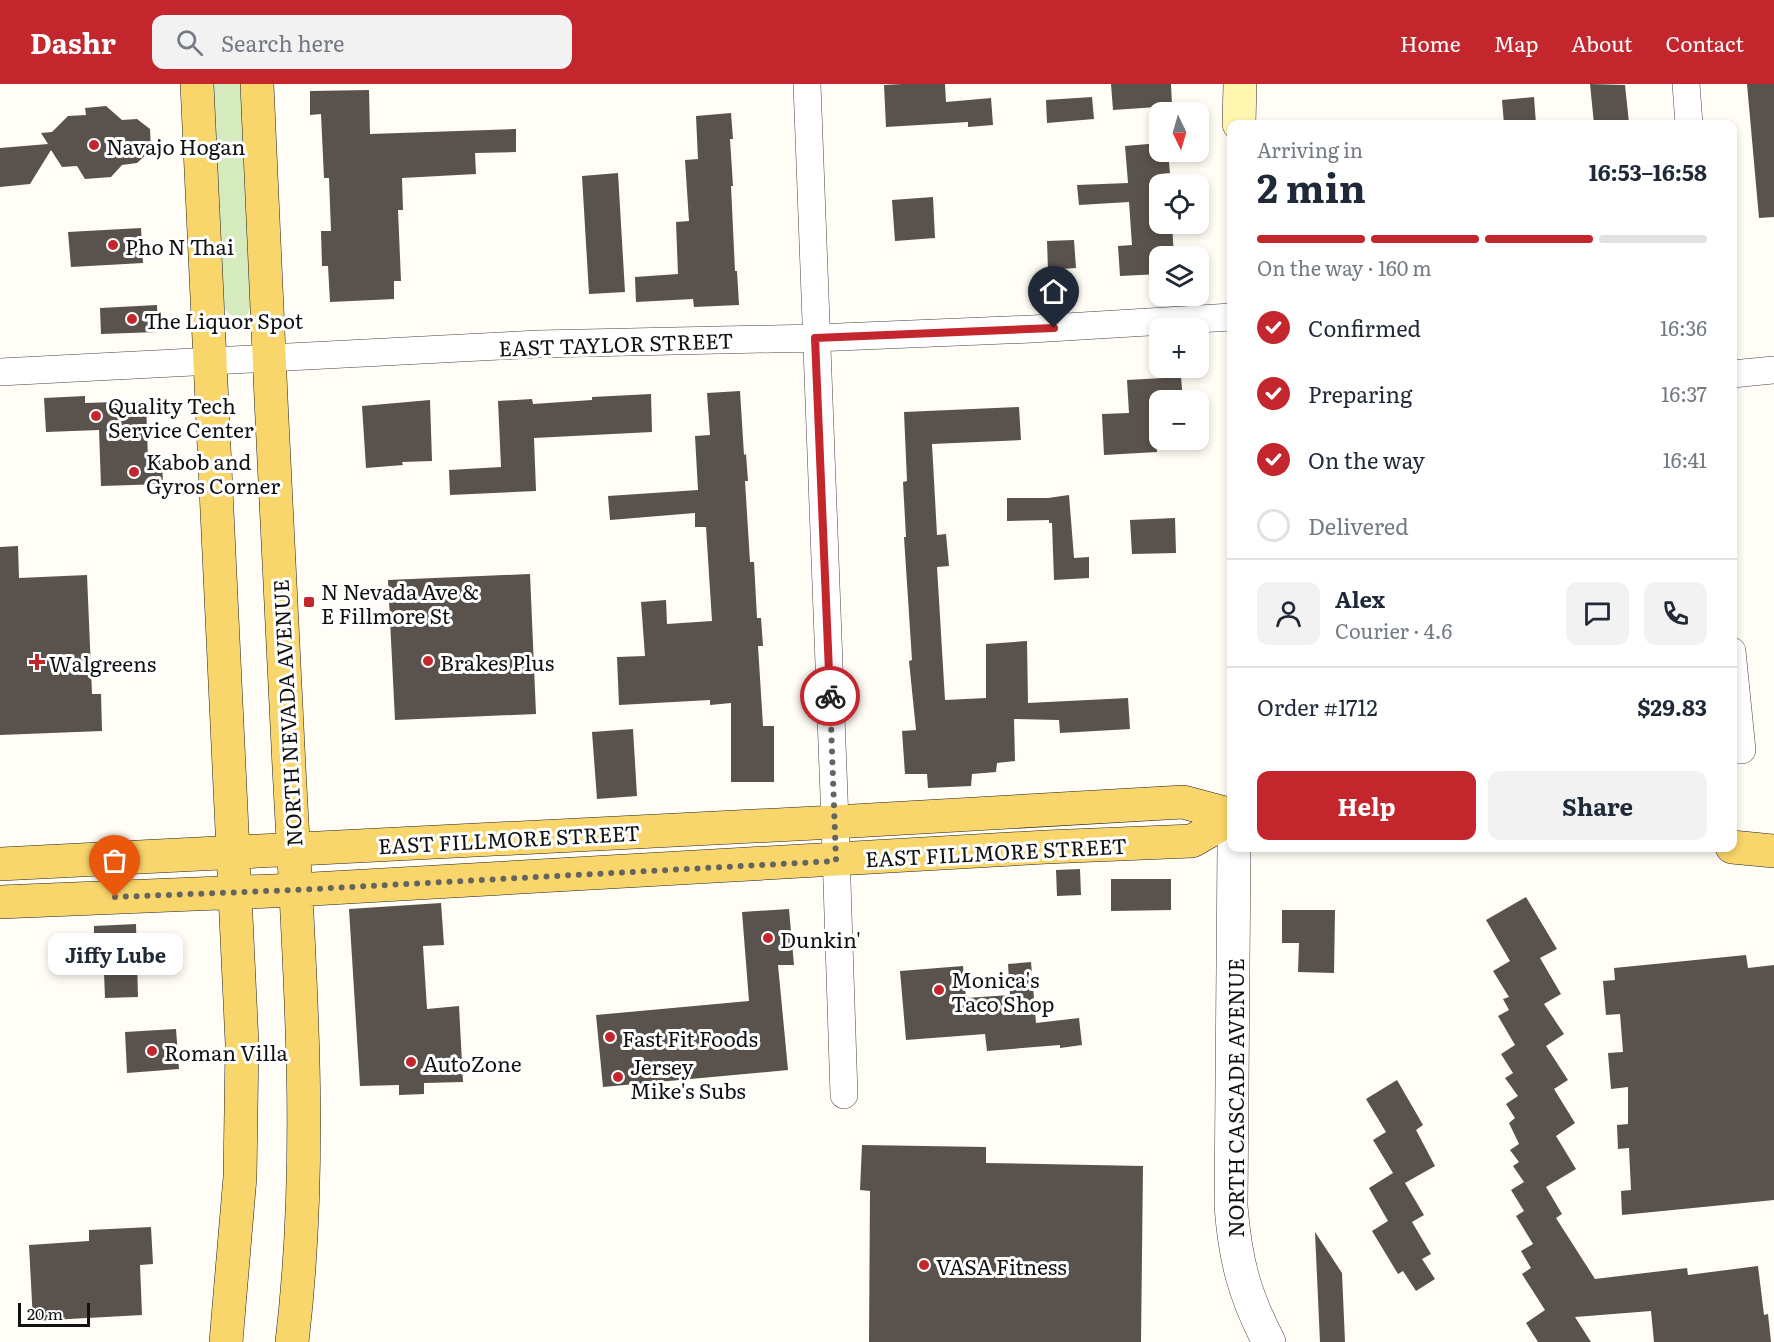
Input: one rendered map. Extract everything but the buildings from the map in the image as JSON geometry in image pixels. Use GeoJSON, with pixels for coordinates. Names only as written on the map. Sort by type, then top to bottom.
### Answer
{"type":"FeatureCollection","features":[{"type":"Feature","properties":{"kind":"main road"},"geometry":{"type":"LineString","coordinates":[[197,84],[242,1044],[239,1187],[226,1342]]}},
{"type":"Feature","properties":{"kind":"main road","name":"NORTH NEVADA AVENUE"},"geometry":{"type":"LineString","coordinates":[[257,84],[304,1075],[305,1160],[302,1237],[292,1342]]}},
{"type":"Feature","properties":{"kind":"main road"},"geometry":{"type":"LineString","coordinates":[[1239,84],[1239,120]]}},
{"type":"Feature","properties":{"kind":"main road","name":"EAST FILLMORE STREET"},"geometry":{"type":"LineString","coordinates":[[0,864],[836,822],[1183,802],[1227,815]]}},
{"type":"Feature","properties":{"kind":"main road","name":"EAST FILLMORE STREET"},"geometry":{"type":"LineString","coordinates":[[0,902],[295,890],[1192,841],[1227,820]]}},
{"type":"Feature","properties":{"kind":"main road"},"geometry":{"type":"LineString","coordinates":[[1737,847],[1774,851]]}},
{"type":"Feature","properties":{"kind":"street"},"geometry":{"type":"LineString","coordinates":[[807,84],[815,338],[836,822],[844,1095]]}},
{"type":"Feature","properties":{"kind":"street"},"geometry":{"type":"LineString","coordinates":[[1686,84],[1689,120]]}},
{"type":"Feature","properties":{"kind":"street","name":"EAST TAYLOR STREET"},"geometry":{"type":"LineString","coordinates":[[0,372],[269,356],[539,344],[815,338],[1032,329],[1227,316]]}},
{"type":"Feature","properties":{"kind":"street"},"geometry":{"type":"LineString","coordinates":[[1737,374],[1774,370]]}},
{"type":"Feature","properties":{"kind":"street"},"geometry":{"type":"LineString","coordinates":[[1737,700],[1742,750]]}},
{"type":"Feature","properties":{"kind":"street","name":"NORTH CASCADE AVENUE"},"geometry":{"type":"LineString","coordinates":[[1234,852],[1231,1206],[1234,1245],[1241,1276],[1257,1320],[1269,1342]]}},
{"type":"Feature","properties":{"kind":"green space"},"geometry":{"type":"Polygon","coordinates":[[[211,84],[245,84],[253,302],[247,315],[239,317],[228,313],[224,307],[211,84]]]}},
{"type":"Feature","properties":{"kind":"way so far"},"geometry":{"type":"LineString","coordinates":[[115,897],[178,896],[836,861],[830,696]]}},
{"type":"Feature","properties":{"kind":"place","name":"Navajo Hogan"},"geometry":{"type":"Point","coordinates":[94,145]}},
{"type":"Feature","properties":{"kind":"place","name":"Pho N Thai"},"geometry":{"type":"Point","coordinates":[113,245]}},
{"type":"Feature","properties":{"kind":"place","name":"The Liquor Spot"},"geometry":{"type":"Point","coordinates":[132,319]}},
{"type":"Feature","properties":{"kind":"place","name":"Quality Tech Service Center"},"geometry":{"type":"Point","coordinates":[96,416]}},
{"type":"Feature","properties":{"kind":"place","name":"Kabob and Gyros Corner"},"geometry":{"type":"Point","coordinates":[134,472]}},
{"type":"Feature","properties":{"kind":"place","name":"N Nevada Ave & E Fillmore St"},"geometry":{"type":"Point","coordinates":[309,602]}},
{"type":"Feature","properties":{"kind":"place","name":"Brakes Plus"},"geometry":{"type":"Point","coordinates":[428,661]}},
{"type":"Feature","properties":{"kind":"place","name":"Walgreens"},"geometry":{"type":"Point","coordinates":[37,662]}},
{"type":"Feature","properties":{"kind":"place","name":"Jiffy Lube"},"geometry":{"type":"Point","coordinates":[115,897]}},
{"type":"Feature","properties":{"kind":"place","name":"Dunkin'"},"geometry":{"type":"Point","coordinates":[768,938]}},
{"type":"Feature","properties":{"kind":"place","name":"Monica's Taco Shop"},"geometry":{"type":"Point","coordinates":[939,990]}},
{"type":"Feature","properties":{"kind":"place","name":"Fast Fit Foods"},"geometry":{"type":"Point","coordinates":[610,1037]}},
{"type":"Feature","properties":{"kind":"place","name":"Roman Villa"},"geometry":{"type":"Point","coordinates":[152,1051]}},
{"type":"Feature","properties":{"kind":"place","name":"AutoZone"},"geometry":{"type":"Point","coordinates":[411,1062]}},
{"type":"Feature","properties":{"kind":"place","name":"Jersey Mike's Subs"},"geometry":{"type":"Point","coordinates":[618,1077]}},
{"type":"Feature","properties":{"kind":"place","name":"VASA Fitness"},"geometry":{"type":"Point","coordinates":[924,1265]}},
{"type":"Feature","properties":{"kind":"route"},"geometry":{"type":"LineString","coordinates":[[830,696],[815,338],[1054,328]]}}]}
